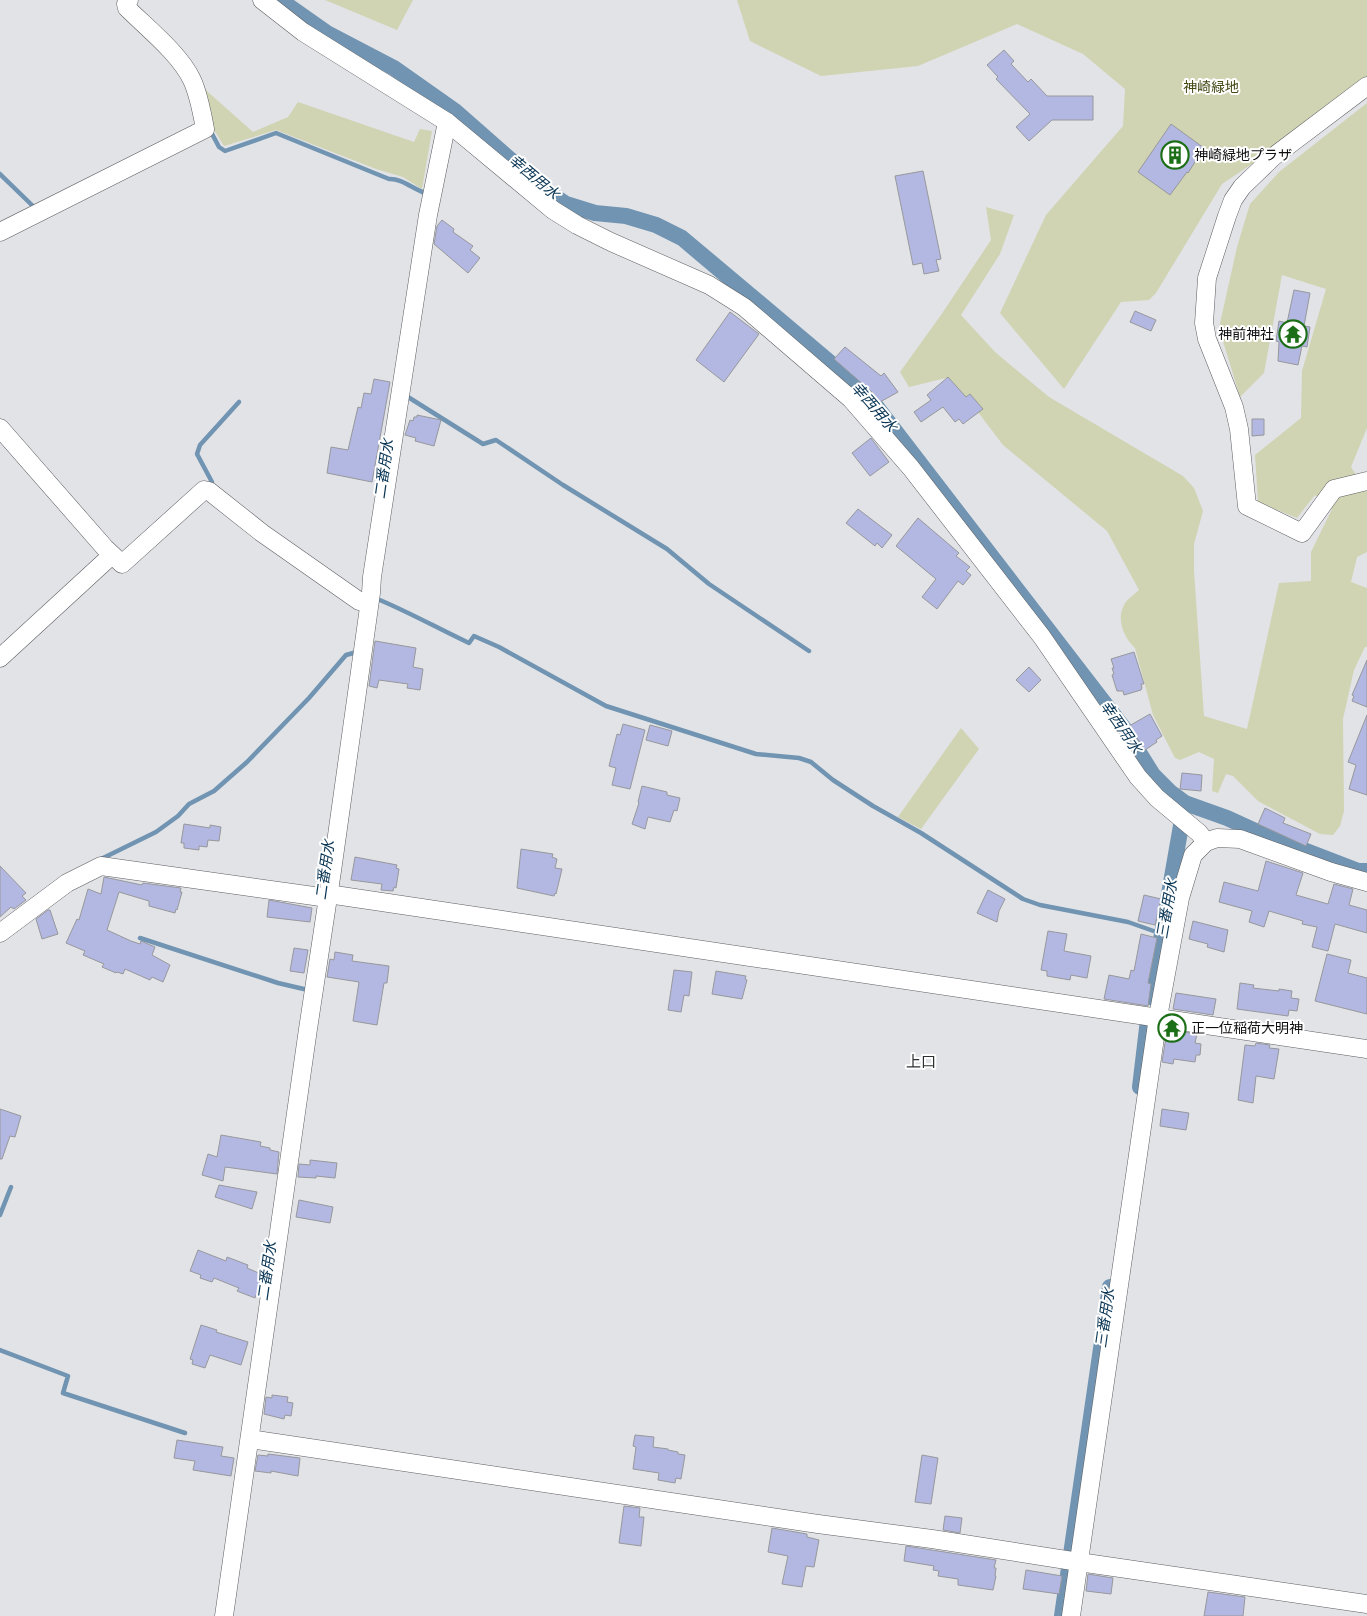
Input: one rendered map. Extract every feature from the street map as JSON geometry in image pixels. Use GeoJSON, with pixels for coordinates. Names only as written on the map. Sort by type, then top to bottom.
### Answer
{"type":"FeatureCollection","features":[{"type":"Feature","properties":{"kind":"street"},"geometry":{"type":"LineString","coordinates":[[262,0],[303,32],[447,122],[553,210],[576,225],[709,285],[744,307],[786,341],[860,407],[911,468],[1042,637],[1138,777],[1157,798],[1199,833],[1206,842]]}},
{"type":"Feature","properties":{"kind":"street"},"geometry":{"type":"LineString","coordinates":[[0,232],[205,129],[200,103],[192,80],[181,62],[127,8],[128,1]]}},
{"type":"Feature","properties":{"kind":"street"},"geometry":{"type":"LineString","coordinates":[[1367,86],[1273,157],[1242,187],[1233,200],[1206,278],[1204,323],[1207,339],[1234,407],[1239,429],[1247,506],[1302,533],[1334,489],[1367,481]]}},
{"type":"Feature","properties":{"kind":"street"},"geometry":{"type":"LineString","coordinates":[[224,1616],[324,897],[428,216],[447,122]]}},
{"type":"Feature","properties":{"kind":"street"},"geometry":{"type":"LineString","coordinates":[[0,428],[122,564],[204,490],[209,491],[262,533],[359,601],[369,604]]}},
{"type":"Feature","properties":{"kind":"street"},"geometry":{"type":"LineString","coordinates":[[0,658],[112,555]]}},
{"type":"Feature","properties":{"kind":"street"},"geometry":{"type":"LineString","coordinates":[[1071,1616],[1072,1561],[1158,1018],[1180,898],[1193,855],[1206,842],[1228,837],[1255,844],[1330,872],[1367,882]]}},
{"type":"Feature","properties":{"kind":"street"},"geometry":{"type":"LineString","coordinates":[[0,933],[67,883],[101,866],[1367,1049]]}},
{"type":"Feature","properties":{"kind":"street"},"geometry":{"type":"LineString","coordinates":[[250,1439],[1367,1604]]}},
{"type":"Feature","properties":{"kind":"green space"},"geometry":{"type":"Polygon","coordinates":[[[325,0],[413,0],[397,30],[325,0]]]}},
{"type":"Feature","properties":{"kind":"green space","name":"神崎緑地"},"geometry":{"type":"Polygon","coordinates":[[[737,0],[1367,0],[1367,87],[1222,184],[1156,293],[1149,300],[1121,302],[1064,389],[1000,313],[1046,215],[1123,126],[1125,89],[1083,54],[1017,24],[918,66],[821,76],[750,41],[737,0]]]}},
{"type":"Feature","properties":{"kind":"green space"},"geometry":{"type":"Polygon","coordinates":[[[201,83],[208,92],[253,132],[288,117],[298,102],[414,142],[420,129],[432,131],[422,189],[403,177],[376,169],[276,130],[224,146],[211,125],[201,83]]]}},
{"type":"Feature","properties":{"kind":"green space"},"geometry":{"type":"Polygon","coordinates":[[[1367,103],[1367,428],[1351,467],[1367,492],[1367,552],[1357,557],[1351,582],[1367,588],[1367,647],[1365,647],[1354,670],[1343,719],[1344,811],[1340,826],[1333,835],[1320,834],[1258,801],[1233,776],[1226,774],[1218,793],[1212,791],[1214,759],[1199,752],[1180,760],[1175,758],[1153,715],[1135,648],[1122,628],[1121,616],[1124,605],[1139,590],[1107,531],[1003,445],[968,399],[946,378],[909,387],[900,372],[991,240],[986,207],[1014,215],[1000,254],[961,315],[995,352],[1049,397],[1183,476],[1194,488],[1203,511],[1194,544],[1194,571],[1204,716],[1247,729],[1279,583],[1311,581],[1311,552],[1332,509],[1315,495],[1297,518],[1258,502],[1255,455],[1301,418],[1302,371],[1326,289],[1282,275],[1264,373],[1240,397],[1219,328],[1237,247],[1250,204],[1279,172],[1367,103]]]}},
{"type":"Feature","properties":{"kind":"green space"},"geometry":{"type":"Polygon","coordinates":[[[961,728],[979,749],[921,829],[898,817],[961,728]]]}},
{"type":"Feature","properties":{"kind":"building"},"geometry":{"type":"Polygon","coordinates":[[[1004,50],[1014,61],[1011,64],[1028,82],[1031,79],[1047,96],[1093,96],[1093,120],[1052,120],[1029,141],[1016,127],[1030,114],[996,79],[998,77],[987,65],[1004,50]]]}},
{"type":"Feature","properties":{"kind":"building","name":"神崎緑地プラザ"},"geometry":{"type":"Polygon","coordinates":[[[1171,124],[1204,148],[1188,173],[1170,195],[1138,172],[1171,124]]]}},
{"type":"Feature","properties":{"kind":"building"},"geometry":{"type":"Polygon","coordinates":[[[923,171],[941,259],[936,260],[939,271],[924,274],[922,263],[913,265],[895,176],[923,171]]]}},
{"type":"Feature","properties":{"kind":"building"},"geometry":{"type":"Polygon","coordinates":[[[442,220],[454,229],[453,232],[473,246],[470,250],[480,258],[468,273],[434,244],[437,226],[442,220]]]}},
{"type":"Feature","properties":{"kind":"building","name":"神前神社"},"geometry":{"type":"Polygon","coordinates":[[[1294,290],[1310,293],[1304,326],[1310,327],[1307,347],[1302,346],[1298,365],[1278,361],[1279,342],[1276,341],[1279,321],[1287,323],[1294,290]]]}},
{"type":"Feature","properties":{"kind":"building"},"geometry":{"type":"Polygon","coordinates":[[[1135,311],[1156,320],[1151,331],[1130,322],[1135,311]]]}},
{"type":"Feature","properties":{"kind":"building"},"geometry":{"type":"Polygon","coordinates":[[[730,312],[759,334],[724,382],[696,360],[730,312]]]}},
{"type":"Feature","properties":{"kind":"building"},"geometry":{"type":"Polygon","coordinates":[[[845,347],[881,376],[884,373],[898,392],[880,402],[873,393],[834,359],[845,347]]]}},
{"type":"Feature","properties":{"kind":"building"},"geometry":{"type":"Polygon","coordinates":[[[948,377],[966,397],[970,394],[983,409],[963,424],[959,419],[955,422],[943,407],[921,422],[914,412],[931,400],[927,395],[948,377]]]}},
{"type":"Feature","properties":{"kind":"building"},"geometry":{"type":"Polygon","coordinates":[[[374,379],[390,382],[372,482],[327,473],[331,447],[348,450],[358,407],[361,408],[364,393],[371,394],[374,379]]]}},
{"type":"Feature","properties":{"kind":"building"},"geometry":{"type":"Polygon","coordinates":[[[417,415],[441,420],[434,446],[415,441],[416,438],[405,435],[410,420],[413,421],[417,415]]]}},
{"type":"Feature","properties":{"kind":"building"},"geometry":{"type":"Polygon","coordinates":[[[1252,419],[1264,419],[1264,435],[1252,436],[1252,419]]]}},
{"type":"Feature","properties":{"kind":"building"},"geometry":{"type":"Polygon","coordinates":[[[871,438],[889,462],[870,476],[852,453],[871,438]]]}},
{"type":"Feature","properties":{"kind":"building"},"geometry":{"type":"Polygon","coordinates":[[[858,509],[892,535],[882,548],[877,543],[875,546],[846,523],[858,509]]]}},
{"type":"Feature","properties":{"kind":"building"},"geometry":{"type":"Polygon","coordinates":[[[918,518],[959,553],[956,556],[970,567],[966,571],[971,575],[963,585],[958,581],[937,609],[922,597],[936,579],[896,546],[918,518]]]}},
{"type":"Feature","properties":{"kind":"building"},"geometry":{"type":"Polygon","coordinates":[[[375,641],[416,648],[413,667],[423,669],[420,690],[407,688],[408,684],[379,680],[377,688],[369,686],[375,641]]]}},
{"type":"Feature","properties":{"kind":"building"},"geometry":{"type":"Polygon","coordinates":[[[1134,652],[1144,684],[1141,684],[1141,690],[1124,695],[1123,691],[1117,691],[1112,675],[1114,674],[1112,668],[1114,668],[1111,659],[1134,652]]]}},
{"type":"Feature","properties":{"kind":"building"},"geometry":{"type":"Polygon","coordinates":[[[1367,660],[1367,707],[1352,701],[1354,696],[1352,695],[1367,660]]]}},
{"type":"Feature","properties":{"kind":"building"},"geometry":{"type":"Polygon","coordinates":[[[1029,667],[1041,680],[1029,692],[1016,680],[1029,667]]]}},
{"type":"Feature","properties":{"kind":"building"},"geometry":{"type":"Polygon","coordinates":[[[1150,714],[1162,736],[1145,750],[1129,726],[1150,714]]]}},
{"type":"Feature","properties":{"kind":"building"},"geometry":{"type":"Polygon","coordinates":[[[1367,715],[1367,795],[1349,789],[1356,765],[1348,762],[1367,715]]]}},
{"type":"Feature","properties":{"kind":"building"},"geometry":{"type":"Polygon","coordinates":[[[623,724],[645,730],[630,789],[612,785],[616,768],[609,766],[617,734],[620,735],[623,724]]]}},
{"type":"Feature","properties":{"kind":"building"},"geometry":{"type":"Polygon","coordinates":[[[650,725],[672,731],[668,746],[646,740],[650,725]]]}},
{"type":"Feature","properties":{"kind":"building"},"geometry":{"type":"Polygon","coordinates":[[[1182,773],[1202,775],[1201,791],[1180,789],[1182,773]]]}},
{"type":"Feature","properties":{"kind":"building"},"geometry":{"type":"Polygon","coordinates":[[[642,786],[667,792],[667,795],[680,798],[677,811],[674,810],[670,822],[648,817],[645,829],[632,824],[642,786]]]}},
{"type":"Feature","properties":{"kind":"building"},"geometry":{"type":"Polygon","coordinates":[[[1265,808],[1285,818],[1283,823],[1311,834],[1306,846],[1258,824],[1265,808]]]}},
{"type":"Feature","properties":{"kind":"building"},"geometry":{"type":"Polygon","coordinates":[[[184,824],[210,828],[210,825],[221,827],[219,841],[208,840],[207,847],[199,846],[199,850],[184,848],[184,843],[181,843],[184,824]]]}},
{"type":"Feature","properties":{"kind":"building"},"geometry":{"type":"Polygon","coordinates":[[[521,849],[553,854],[552,857],[557,859],[555,868],[562,869],[554,896],[517,888],[521,849]]]}},
{"type":"Feature","properties":{"kind":"building"},"geometry":{"type":"Polygon","coordinates":[[[355,857],[397,865],[396,868],[399,869],[396,888],[394,887],[393,891],[381,890],[382,884],[351,880],[355,857]]]}},
{"type":"Feature","properties":{"kind":"building"},"geometry":{"type":"Polygon","coordinates":[[[1266,861],[1303,873],[1296,895],[1328,904],[1334,884],[1353,889],[1349,905],[1367,910],[1367,933],[1335,924],[1328,951],[1312,947],[1317,927],[1302,924],[1303,921],[1269,911],[1264,927],[1249,922],[1252,911],[1219,902],[1224,882],[1258,891],[1266,861]]]}},
{"type":"Feature","properties":{"kind":"building"},"geometry":{"type":"Polygon","coordinates":[[[0,866],[26,893],[22,896],[26,900],[14,909],[11,907],[0,917],[0,866]]]}},
{"type":"Feature","properties":{"kind":"building"},"geometry":{"type":"Polygon","coordinates":[[[104,877],[142,885],[143,883],[181,888],[180,892],[182,892],[175,913],[149,906],[149,901],[119,892],[107,930],[131,941],[140,944],[141,941],[155,947],[152,955],[170,965],[163,982],[152,977],[150,980],[125,969],[123,974],[116,973],[102,967],[104,964],[83,955],[85,951],[66,943],[77,919],[79,920],[88,889],[101,894],[104,877]]]}},
{"type":"Feature","properties":{"kind":"building"},"geometry":{"type":"Polygon","coordinates":[[[988,890],[1005,899],[999,911],[997,922],[977,913],[988,890]]]}},
{"type":"Feature","properties":{"kind":"building"},"geometry":{"type":"Polygon","coordinates":[[[1144,895],[1161,899],[1155,925],[1138,921],[1144,895]]]}},
{"type":"Feature","properties":{"kind":"building"},"geometry":{"type":"Polygon","coordinates":[[[269,900],[312,908],[310,922],[267,917],[269,900]]]}},
{"type":"Feature","properties":{"kind":"building"},"geometry":{"type":"Polygon","coordinates":[[[50,910],[58,934],[42,939],[36,919],[50,910]]]}},
{"type":"Feature","properties":{"kind":"building"},"geometry":{"type":"Polygon","coordinates":[[[1193,921],[1228,930],[1224,952],[1207,947],[1208,944],[1189,939],[1193,921]]]}},
{"type":"Feature","properties":{"kind":"building"},"geometry":{"type":"Polygon","coordinates":[[[1048,931],[1067,934],[1064,951],[1091,956],[1087,978],[1071,975],[1070,980],[1047,976],[1047,971],[1041,970],[1048,931]]]}},
{"type":"Feature","properties":{"kind":"building"},"geometry":{"type":"Polygon","coordinates":[[[1141,934],[1157,938],[1148,983],[1151,984],[1148,1006],[1104,999],[1109,975],[1129,979],[1131,970],[1134,971],[1141,934]]]}},
{"type":"Feature","properties":{"kind":"building"},"geometry":{"type":"Polygon","coordinates":[[[294,948],[308,950],[304,973],[290,971],[294,948]]]}},
{"type":"Feature","properties":{"kind":"building"},"geometry":{"type":"Polygon","coordinates":[[[335,952],[353,955],[352,961],[389,966],[387,983],[384,983],[377,1025],[353,1021],[359,982],[327,977],[330,959],[334,960],[335,952]]]}},
{"type":"Feature","properties":{"kind":"building"},"geometry":{"type":"Polygon","coordinates":[[[1327,954],[1351,960],[1348,973],[1367,978],[1367,1014],[1315,1001],[1327,954]]]}},
{"type":"Feature","properties":{"kind":"building"},"geometry":{"type":"Polygon","coordinates":[[[674,970],[692,972],[689,996],[684,995],[681,1012],[668,1010],[674,970]]]}},
{"type":"Feature","properties":{"kind":"building"},"geometry":{"type":"Polygon","coordinates":[[[716,971],[746,976],[745,979],[747,980],[742,999],[712,994],[716,971]]]}},
{"type":"Feature","properties":{"kind":"building"},"geometry":{"type":"Polygon","coordinates":[[[1240,983],[1254,985],[1253,988],[1292,991],[1291,998],[1299,999],[1297,1011],[1289,1010],[1288,1016],[1237,1009],[1240,983]]]}},
{"type":"Feature","properties":{"kind":"building"},"geometry":{"type":"Polygon","coordinates":[[[1176,993],[1216,999],[1213,1015],[1173,1009],[1176,993]]]}},
{"type":"Feature","properties":{"kind":"building"},"geometry":{"type":"Polygon","coordinates":[[[1177,1031],[1197,1034],[1195,1043],[1201,1044],[1200,1055],[1196,1055],[1195,1062],[1174,1059],[1173,1064],[1162,1062],[1166,1037],[1176,1039],[1177,1031]]]}},
{"type":"Feature","properties":{"kind":"building"},"geometry":{"type":"Polygon","coordinates":[[[1256,1043],[1270,1045],[1269,1048],[1279,1049],[1274,1079],[1256,1076],[1253,1103],[1238,1100],[1245,1045],[1255,1046],[1256,1043]]]}},
{"type":"Feature","properties":{"kind":"building"},"geometry":{"type":"Polygon","coordinates":[[[0,1109],[21,1116],[15,1137],[10,1136],[2,1159],[0,1159],[0,1109]]]}},
{"type":"Feature","properties":{"kind":"building"},"geometry":{"type":"Polygon","coordinates":[[[1162,1109],[1189,1113],[1186,1130],[1160,1126],[1162,1109]]]}},
{"type":"Feature","properties":{"kind":"building"},"geometry":{"type":"Polygon","coordinates":[[[221,1135],[261,1142],[260,1146],[279,1152],[277,1174],[225,1167],[223,1181],[202,1175],[208,1154],[217,1157],[221,1135]]]}},
{"type":"Feature","properties":{"kind":"building"},"geometry":{"type":"Polygon","coordinates":[[[310,1160],[337,1163],[335,1178],[298,1177],[299,1164],[310,1165],[310,1160]]]}},
{"type":"Feature","properties":{"kind":"building"},"geometry":{"type":"Polygon","coordinates":[[[219,1185],[257,1192],[252,1209],[215,1197],[219,1185]]]}},
{"type":"Feature","properties":{"kind":"building"},"geometry":{"type":"Polygon","coordinates":[[[299,1200],[333,1207],[330,1223],[296,1217],[299,1200]]]}},
{"type":"Feature","properties":{"kind":"building"},"geometry":{"type":"Polygon","coordinates":[[[198,1250],[226,1261],[227,1257],[248,1265],[247,1268],[261,1274],[255,1298],[237,1291],[239,1288],[214,1278],[212,1282],[200,1278],[201,1275],[190,1271],[198,1250]]]}},
{"type":"Feature","properties":{"kind":"building"},"geometry":{"type":"Polygon","coordinates":[[[201,1325],[248,1342],[241,1365],[210,1355],[205,1368],[192,1364],[193,1360],[190,1359],[201,1325]]]}},
{"type":"Feature","properties":{"kind":"building"},"geometry":{"type":"Polygon","coordinates":[[[272,1395],[288,1397],[287,1402],[293,1403],[291,1416],[285,1415],[284,1419],[264,1414],[266,1397],[272,1398],[272,1395]]]}},
{"type":"Feature","properties":{"kind":"building"},"geometry":{"type":"Polygon","coordinates":[[[635,1435],[654,1437],[653,1447],[668,1449],[685,1455],[681,1479],[676,1478],[675,1483],[658,1480],[659,1473],[633,1469],[636,1447],[633,1446],[635,1435]]]}},
{"type":"Feature","properties":{"kind":"building"},"geometry":{"type":"Polygon","coordinates":[[[177,1440],[223,1447],[221,1456],[234,1458],[231,1476],[193,1470],[195,1461],[174,1458],[177,1440]]]}},
{"type":"Feature","properties":{"kind":"building"},"geometry":{"type":"Polygon","coordinates":[[[268,1454],[300,1458],[298,1476],[271,1471],[271,1473],[255,1471],[258,1455],[268,1456],[268,1454]]]}},
{"type":"Feature","properties":{"kind":"building"},"geometry":{"type":"Polygon","coordinates":[[[922,1455],[938,1458],[931,1504],[915,1502],[922,1455]]]}},
{"type":"Feature","properties":{"kind":"building"},"geometry":{"type":"Polygon","coordinates":[[[624,1506],[640,1508],[639,1517],[644,1517],[641,1546],[619,1543],[624,1506]]]}},
{"type":"Feature","properties":{"kind":"building"},"geometry":{"type":"Polygon","coordinates":[[[945,1516],[962,1518],[960,1533],[943,1530],[945,1516]]]}},
{"type":"Feature","properties":{"kind":"building"},"geometry":{"type":"Polygon","coordinates":[[[772,1528],[807,1534],[807,1537],[819,1540],[814,1567],[806,1566],[802,1587],[782,1584],[788,1556],[768,1552],[772,1528]]]}},
{"type":"Feature","properties":{"kind":"building"},"geometry":{"type":"Polygon","coordinates":[[[906,1546],[996,1560],[994,1568],[996,1568],[996,1576],[993,1590],[958,1585],[958,1579],[938,1576],[939,1571],[933,1570],[934,1566],[904,1561],[906,1546]]]}},
{"type":"Feature","properties":{"kind":"building"},"geometry":{"type":"Polygon","coordinates":[[[1026,1570],[1062,1576],[1059,1594],[1023,1589],[1026,1570]]]}},
{"type":"Feature","properties":{"kind":"building"},"geometry":{"type":"Polygon","coordinates":[[[1088,1574],[1113,1578],[1111,1594],[1086,1591],[1088,1574]]]}},
{"type":"Feature","properties":{"kind":"building"},"geometry":{"type":"Polygon","coordinates":[[[1208,1592],[1245,1597],[1243,1616],[1204,1616],[1208,1592]]]}},
{"type":"Feature","properties":{"kind":"waterway","name":"幸西用水"},"geometry":{"type":"LineString","coordinates":[[280,0],[327,33],[394,68],[455,111],[546,191],[566,204],[595,213],[626,216],[656,225],[682,238],[865,392],[1125,730],[1153,775],[1170,792],[1185,803],[1227,818],[1262,834],[1358,871],[1367,871]]}},
{"type":"Feature","properties":{"kind":"waterway"},"geometry":{"type":"LineString","coordinates":[[210,130],[219,147],[225,151],[276,133],[389,179],[403,182],[428,194]]}},
{"type":"Feature","properties":{"kind":"waterway"},"geometry":{"type":"LineString","coordinates":[[0,174],[36,209]]}},
{"type":"Feature","properties":{"kind":"waterway"},"geometry":{"type":"LineString","coordinates":[[408,397],[483,444],[496,440],[563,485],[667,549],[709,584],[809,651]]}},
{"type":"Feature","properties":{"kind":"waterway"},"geometry":{"type":"LineString","coordinates":[[209,486],[212,482],[197,454],[200,445],[239,402]]}},
{"type":"Feature","properties":{"kind":"waterway"},"geometry":{"type":"LineString","coordinates":[[375,598],[469,643],[474,636],[499,647],[606,706],[756,754],[799,758],[811,762],[833,780],[873,806],[921,833],[1023,899],[1040,905],[1128,922],[1162,934]]}},
{"type":"Feature","properties":{"kind":"waterway"},"geometry":{"type":"LineString","coordinates":[[99,860],[156,832],[178,816],[189,804],[214,791],[247,762],[309,698],[346,655],[357,652]]}},
{"type":"Feature","properties":{"kind":"waterway","name":"三番用水"},"geometry":{"type":"LineString","coordinates":[[1151,997],[1182,820]]}},
{"type":"Feature","properties":{"kind":"waterway"},"geometry":{"type":"LineString","coordinates":[[140,938],[278,983],[308,990]]}},
{"type":"Feature","properties":{"kind":"waterway","name":"三番用水"},"geometry":{"type":"LineString","coordinates":[[1140,1087],[1148,1020]]}},
{"type":"Feature","properties":{"kind":"waterway"},"geometry":{"type":"LineString","coordinates":[[0,1215],[11,1187]]}},
{"type":"Feature","properties":{"kind":"waterway","name":"三番用水"},"geometry":{"type":"LineString","coordinates":[[1062,1616],[1110,1287]]}},
{"type":"Feature","properties":{"kind":"waterway"},"geometry":{"type":"LineString","coordinates":[[0,1350],[68,1376],[63,1393],[185,1433]]}},
{"type":"Feature","properties":{"kind":"place","name":"神崎緑地プラザ"},"geometry":{"type":"Point","coordinates":[1175,155]}},
{"type":"Feature","properties":{"kind":"place","name":"神前神社"},"geometry":{"type":"Point","coordinates":[1293,334]}},
{"type":"Feature","properties":{"kind":"place","name":"正一位稲荷大明神"},"geometry":{"type":"Point","coordinates":[1172,1028]}},
{"type":"Feature","properties":{"kind":"district","name":"上口"},"geometry":{"type":"Point","coordinates":[921,1062]}},
{"type":"Feature","properties":{"kind":"water label","name":"二番用水"},"geometry":{"type":"Point","coordinates":[384,469]}},
{"type":"Feature","properties":{"kind":"water label","name":"二番用水"},"geometry":{"type":"Point","coordinates":[325,870]}},
{"type":"Feature","properties":{"kind":"water label","name":"二番用水"},"geometry":{"type":"Point","coordinates":[267,1271]}}]}
